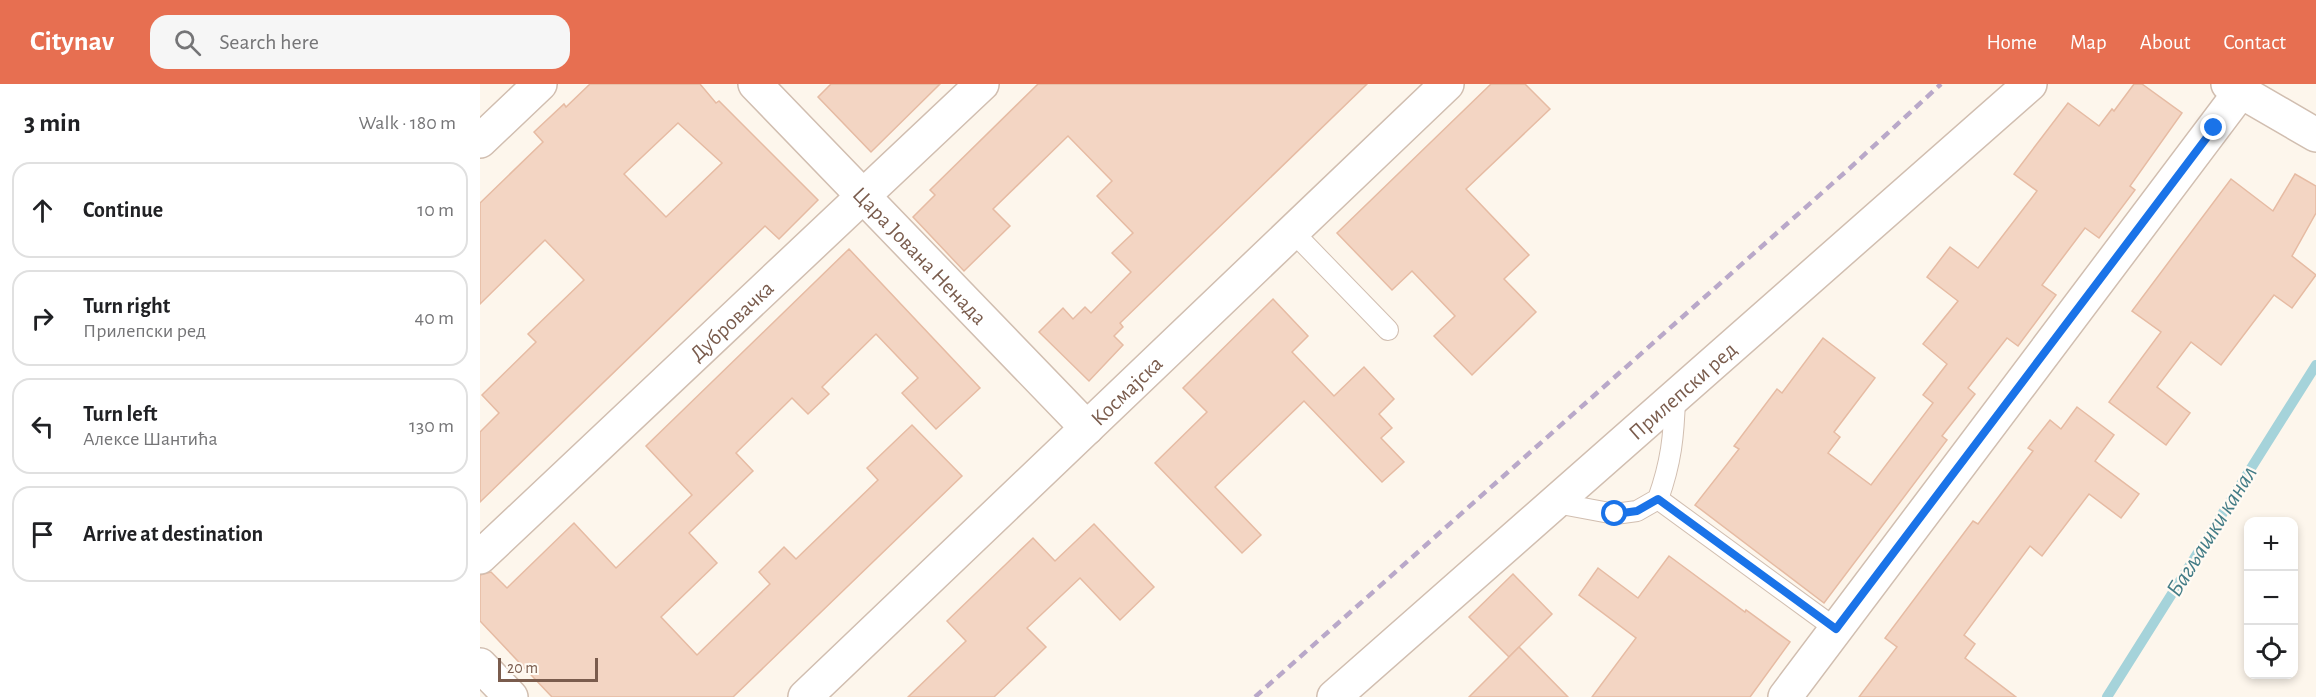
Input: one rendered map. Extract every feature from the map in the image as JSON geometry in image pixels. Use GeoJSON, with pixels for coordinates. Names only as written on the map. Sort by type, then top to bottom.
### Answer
{"type":"FeatureCollection","features":[{"type":"Feature","properties":{"kind":"street"},"geometry":{"type":"LineString","coordinates":[[480,141],[540,84]]}},
{"type":"Feature","properties":{"kind":"street","name":"Цара Јована Ненада"},"geometry":{"type":"LineString","coordinates":[[755,84],[1087,428]]}},
{"type":"Feature","properties":{"kind":"street","name":"Дубровачка"},"geometry":{"type":"LineString","coordinates":[[480,557],[982,84]]}},
{"type":"Feature","properties":{"kind":"street","name":"Космајска"},"geometry":{"type":"LineString","coordinates":[[805,697],[1447,84]]}},
{"type":"Feature","properties":{"kind":"street","name":"Прилепски ред"},"geometry":{"type":"LineString","coordinates":[[1334,697],[2030,84]]}},
{"type":"Feature","properties":{"kind":"street"},"geometry":{"type":"LineString","coordinates":[[1785,697],[2235,88],[2316,135]]}},
{"type":"Feature","properties":{"kind":"street"},"geometry":{"type":"LineString","coordinates":[[480,665],[511,697]]}},
{"type":"Feature","properties":{"kind":"lane"},"geometry":{"type":"LineString","coordinates":[[1293,232],[1388,330]]}},
{"type":"Feature","properties":{"kind":"lane"},"geometry":{"type":"LineString","coordinates":[[1556,503],[1615,514],[1637,511],[1658,499],[1669,470],[1675,397]]}},
{"type":"Feature","properties":{"kind":"lane"},"geometry":{"type":"LineString","coordinates":[[1658,499],[1836,629]]}},
{"type":"Feature","properties":{"kind":"building"},"geometry":{"type":"Polygon","coordinates":[[[590,84],[700,84],[716,103],[719,101],[818,200],[779,239],[765,226],[480,502],[480,432],[499,413],[482,395],[536,342],[528,334],[584,280],[545,240],[480,304],[480,203],[543,142],[534,132],[564,104],[566,107],[590,84]],[[678,123],[624,174],[666,217],[722,163],[678,123]]]}},
{"type":"Feature","properties":{"kind":"building"},"geometry":{"type":"Polygon","coordinates":[[[831,84],[940,84],[871,152],[818,97],[831,84]]]}},
{"type":"Feature","properties":{"kind":"building"},"geometry":{"type":"Polygon","coordinates":[[[1038,84],[1367,84],[1120,323],[1123,327],[1114,336],[1123,345],[1089,381],[1039,332],[1063,308],[1073,319],[1085,307],[1091,313],[1131,272],[1112,253],[1133,233],[1097,196],[1112,181],[1068,136],[993,209],[1010,226],[964,271],[913,217],[935,195],[930,190],[1038,84]]]}},
{"type":"Feature","properties":{"kind":"building"},"geometry":{"type":"Polygon","coordinates":[[[1491,84],[1525,84],[1550,109],[1466,189],[1529,255],[1504,279],[1536,312],[1472,375],[1434,336],[1455,316],[1412,271],[1392,290],[1337,233],[1491,84]]]}},
{"type":"Feature","properties":{"kind":"building"},"geometry":{"type":"Polygon","coordinates":[[[2134,84],[2142,84],[2182,113],[2130,186],[2135,190],[2099,238],[2085,228],[2042,285],[2056,295],[2018,346],[2007,338],[1968,388],[1975,394],[1942,436],[1947,440],[1824,603],[1695,505],[1739,449],[1734,446],[1777,389],[1782,393],[1823,338],[1875,378],[1834,432],[1840,437],[1828,453],[1871,485],[1933,403],[1923,395],[1947,364],[1923,344],[1958,301],[1927,277],[1950,247],[1978,268],[2037,191],[2014,174],[2068,103],[2099,126],[2112,109],[2114,111],[2134,84]]]}},
{"type":"Feature","properties":{"kind":"building"},"geometry":{"type":"Polygon","coordinates":[[[2295,174],[2316,186],[2316,213],[2292,256],[2316,275],[2292,308],[2274,295],[2221,365],[2191,342],[2157,387],[2190,413],[2166,445],[2109,402],[2161,332],[2132,311],[2231,179],[2273,211],[2295,174]]]}},
{"type":"Feature","properties":{"kind":"building"},"geometry":{"type":"Polygon","coordinates":[[[849,249],[980,388],[936,429],[902,393],[918,378],[876,334],[822,387],[829,394],[808,414],[792,398],[736,453],[753,471],[689,533],[717,563],[661,617],[697,655],[770,584],[759,572],[784,547],[796,559],[878,480],[867,468],[912,425],[962,476],[733,697],[552,697],[480,621],[480,575],[491,572],[507,588],[574,523],[616,568],[692,495],[646,446],[849,249]]]}},
{"type":"Feature","properties":{"kind":"building"},"geometry":{"type":"Polygon","coordinates":[[[1273,299],[1308,336],[1292,352],[1334,396],[1364,367],[1394,399],[1379,414],[1392,428],[1381,438],[1404,462],[1382,482],[1304,401],[1215,487],[1261,535],[1242,553],[1155,463],[1207,412],[1183,388],[1273,299]]]}},
{"type":"Feature","properties":{"kind":"building"},"geometry":{"type":"Polygon","coordinates":[[[2077,407],[2114,435],[2095,461],[2139,494],[2121,518],[2089,494],[2042,556],[2030,546],[1964,635],[1975,644],[1965,658],[2016,697],[1859,697],[1897,647],[1885,638],[1973,521],[1978,524],[2033,451],[2028,448],[2050,420],[2061,429],[2077,407]]]}},
{"type":"Feature","properties":{"kind":"building"},"geometry":{"type":"Polygon","coordinates":[[[1094,524],[1154,587],[1120,620],[1080,578],[1027,628],[1046,647],[994,697],[908,697],[966,641],[947,621],[1033,538],[1055,561],[1094,524]]]}},
{"type":"Feature","properties":{"kind":"building"},"geometry":{"type":"Polygon","coordinates":[[[1669,556],[1790,642],[1750,697],[1592,697],[1636,638],[1579,595],[1598,568],[1638,598],[1669,556]]]}},
{"type":"Feature","properties":{"kind":"building"},"geometry":{"type":"Polygon","coordinates":[[[1513,574],[1552,614],[1509,657],[1469,617],[1513,574]]]}},
{"type":"Feature","properties":{"kind":"building"},"geometry":{"type":"Polygon","coordinates":[[[1519,647],[1568,697],[1469,697],[1519,647]]]}},
{"type":"Feature","properties":{"kind":"waterway","name":"Багљашки канал"},"geometry":{"type":"LineString","coordinates":[[2107,697],[2316,365]]}},
{"type":"Feature","properties":{"kind":"railway"},"geometry":{"type":"LineString","coordinates":[[1255,697],[1851,167],[1941,84]]}},
{"type":"Feature","properties":{"kind":"route"},"geometry":{"type":"LineString","coordinates":[[1615,514],[1637,511],[1658,499],[1836,629],[2214,128]]}}]}
